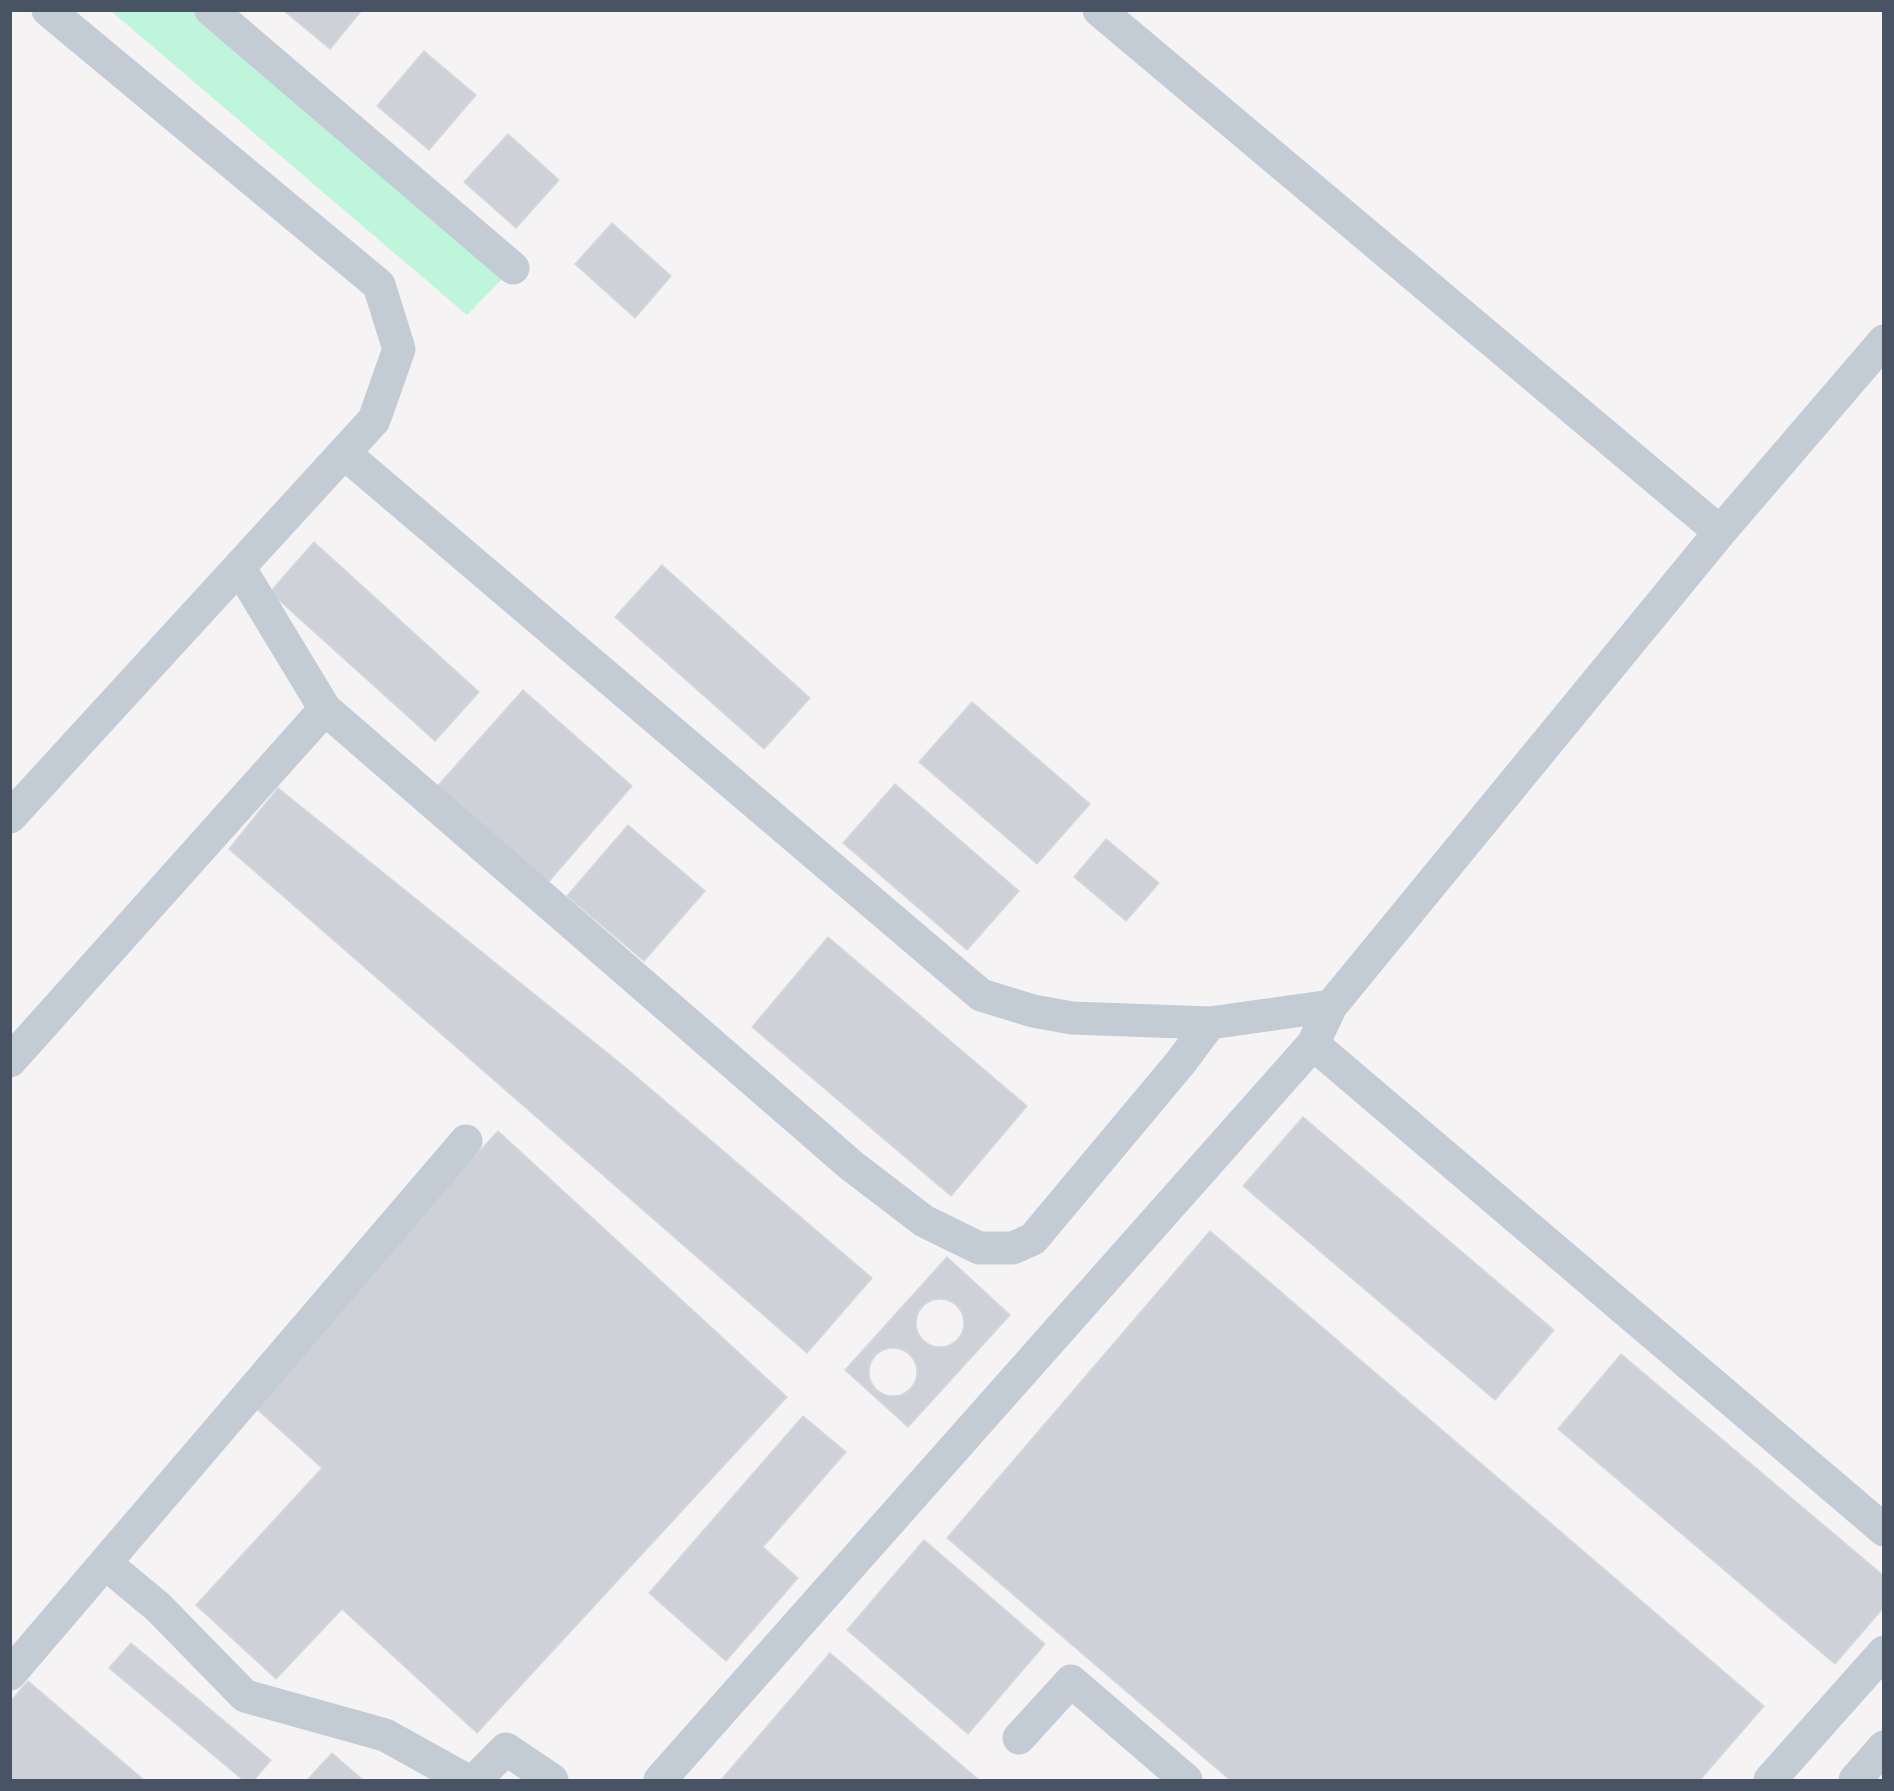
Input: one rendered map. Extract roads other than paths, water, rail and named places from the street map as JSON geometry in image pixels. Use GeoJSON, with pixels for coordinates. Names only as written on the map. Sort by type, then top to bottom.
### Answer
{"type":"FeatureCollection","features":[{"type":"Feature","properties":{"kind":"lane"},"geometry":{"type":"LineString","coordinates":[[10,817],[374,420],[399,349],[378,285],[48,10]]}},
{"type":"Feature","properties":{"kind":"lane"},"geometry":{"type":"LineString","coordinates":[[210,10],[513,268]]}},
{"type":"Feature","properties":{"kind":"lane"},"geometry":{"type":"LineString","coordinates":[[1099,10],[1720,532]]}},
{"type":"Feature","properties":{"kind":"lane"},"geometry":{"type":"LineString","coordinates":[[660,1780],[1313,1044],[1331,1006],[1720,532],[1884,341]]}},
{"type":"Feature","properties":{"kind":"lane"},"geometry":{"type":"LineString","coordinates":[[344,453],[981,995],[1033,1011],[1071,1018],[1210,1023],[1331,1006]]}},
{"type":"Feature","properties":{"kind":"lane"},"geometry":{"type":"LineString","coordinates":[[239,567],[325,709],[852,1166],[924,1221],[980,1248],[1013,1248],[1033,1239],[1174,1071],[1210,1023]]}},
{"type":"Feature","properties":{"kind":"lane"},"geometry":{"type":"LineString","coordinates":[[10,1061],[325,709]]}},
{"type":"Feature","properties":{"kind":"lane"},"geometry":{"type":"LineString","coordinates":[[1313,1044],[1884,1530]]}},
{"type":"Feature","properties":{"kind":"lane"},"geometry":{"type":"LineString","coordinates":[[10,1674],[466,1141]]}},
{"type":"Feature","properties":{"kind":"lane"},"geometry":{"type":"LineString","coordinates":[[105,1563],[158,1606],[245,1696],[386,1735],[466,1780]]}},
{"type":"Feature","properties":{"kind":"lane"},"geometry":{"type":"LineString","coordinates":[[1770,1780],[1884,1652]]}},
{"type":"Feature","properties":{"kind":"lane"},"geometry":{"type":"LineString","coordinates":[[1019,1738],[1071,1681],[1186,1780]]}},
{"type":"Feature","properties":{"kind":"lane"},"geometry":{"type":"LineString","coordinates":[[1855,1780],[1884,1748]]}},
{"type":"Feature","properties":{"kind":"lane"},"geometry":{"type":"LineString","coordinates":[[475,1780],[506,1749],[552,1780]]}}]}
